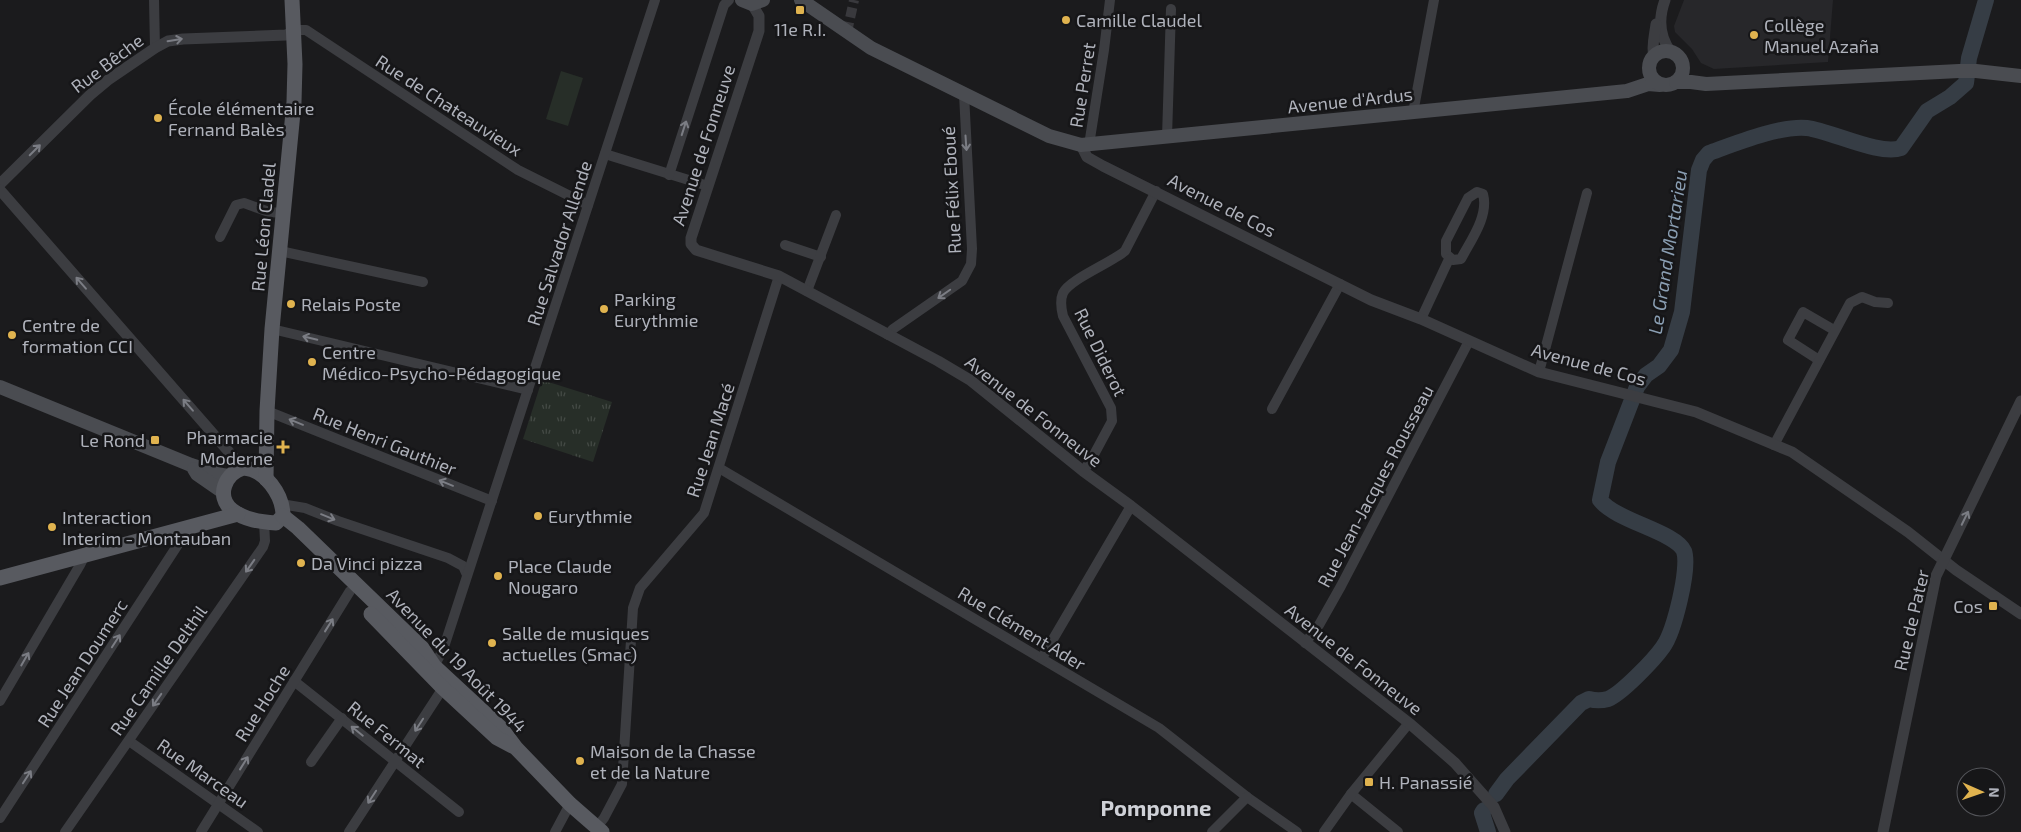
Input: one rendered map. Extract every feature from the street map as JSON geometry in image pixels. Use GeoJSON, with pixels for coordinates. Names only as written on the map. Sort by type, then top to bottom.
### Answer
{"type":"FeatureCollection","features":[{"type":"Feature","properties":{"kind":"main road","name":"Rue Léon Cladel"},"geometry":{"type":"LineString","coordinates":[[266,479],[266,411],[272,329],[294,102],[292,0]]}},
{"type":"Feature","properties":{"kind":"main road"},"geometry":{"type":"LineString","coordinates":[[801,0],[871,48],[1049,136],[1085,145]]}},
{"type":"Feature","properties":{"kind":"main road"},"geometry":{"type":"LineString","coordinates":[[1622,90],[1636,81],[1652,60],[1662,52],[1676,57],[1700,78],[1713,82]]}},
{"type":"Feature","properties":{"kind":"main road"},"geometry":{"type":"LineString","coordinates":[[1652,60],[1650,74],[1652,79],[1660,85],[1671,85],[1676,82],[1682,73],[1676,57]]}},
{"type":"Feature","properties":{"kind":"main road"},"geometry":{"type":"LineString","coordinates":[[1676,82],[1706,84],[1713,82],[1959,71],[2021,76]]}},
{"type":"Feature","properties":{"kind":"main road","name":"Avenue d'Ardus"},"geometry":{"type":"LineString","coordinates":[[1085,145],[1627,90],[1648,84],[1660,85]]}},
{"type":"Feature","properties":{"kind":"main road"},"geometry":{"type":"LineString","coordinates":[[0,387],[222,475],[229,476],[246,468],[256,470],[275,491],[276,516],[238,514],[0,578]]}},
{"type":"Feature","properties":{"kind":"main road","name":"Rue Léon Cladel"},"geometry":{"type":"LineString","coordinates":[[246,468],[258,450],[266,427]]}},
{"type":"Feature","properties":{"kind":"main road"},"geometry":{"type":"LineString","coordinates":[[191,464],[197,474],[223,492],[227,504],[238,514]]}},
{"type":"Feature","properties":{"kind":"main road"},"geometry":{"type":"LineString","coordinates":[[223,492],[229,476]]}},
{"type":"Feature","properties":{"kind":"main road","name":"Avenue du 19 Août 1944"},"geometry":{"type":"LineString","coordinates":[[276,516],[350,592],[484,719],[497,738],[516,748],[570,804],[600,829]]}},
{"type":"Feature","properties":{"kind":"main road","name":"Avenue du 19 Août 1944"},"geometry":{"type":"LineString","coordinates":[[276,516],[298,528],[422,648],[448,685]]}},
{"type":"Feature","properties":{"kind":"street"},"geometry":{"type":"LineString","coordinates":[[154,0],[154,48]]}},
{"type":"Feature","properties":{"kind":"street","name":"Rue Salvador Allende"},"geometry":{"type":"LineString","coordinates":[[434,666],[443,650],[468,575],[656,0]]}},
{"type":"Feature","properties":{"kind":"street"},"geometry":{"type":"LineString","coordinates":[[669,175],[724,5],[729,0]]}},
{"type":"Feature","properties":{"kind":"street","name":"Rue Perret"},"geometry":{"type":"LineString","coordinates":[[1085,145],[1104,50],[1110,0]]}},
{"type":"Feature","properties":{"kind":"street"},"geometry":{"type":"LineString","coordinates":[[1413,113],[1434,0]]}},
{"type":"Feature","properties":{"kind":"street","name":"Avenue de Fonneuve"},"geometry":{"type":"LineString","coordinates":[[752,1],[759,16],[759,31],[691,238],[691,244],[696,250],[779,276],[970,380],[1083,471],[1131,506],[1409,723],[1455,762],[1494,807],[1505,832]]}},
{"type":"Feature","properties":{"kind":"street"},"geometry":{"type":"LineString","coordinates":[[1664,3],[1660,25],[1662,37],[1676,57]]}},
{"type":"Feature","properties":{"kind":"street"},"geometry":{"type":"LineString","coordinates":[[1652,60],[1655,26],[1664,3]]}},
{"type":"Feature","properties":{"kind":"street"},"geometry":{"type":"LineString","coordinates":[[1167,137],[1172,9]]}},
{"type":"Feature","properties":{"kind":"street","name":"Rue de Chateauvieux"},"geometry":{"type":"LineString","coordinates":[[294,32],[306,30],[518,170],[588,205]]}},
{"type":"Feature","properties":{"kind":"street","name":"Rue Bêche"},"geometry":{"type":"LineString","coordinates":[[0,184],[90,95],[120,71],[154,48],[168,41],[183,39],[286,35],[294,32]]}},
{"type":"Feature","properties":{"kind":"street","name":"Rue Félix Eboué"},"geometry":{"type":"LineString","coordinates":[[888,335],[893,329],[962,281],[971,264],[972,249],[964,94]]}},
{"type":"Feature","properties":{"kind":"street","name":"Avenue de Cos"},"geometry":{"type":"LineString","coordinates":[[1085,145],[1087,157],[1371,300],[1421,319],[1539,372],[1640,396],[1696,412],[1792,452],[1872,507],[1943,562],[2021,614]]}},
{"type":"Feature","properties":{"kind":"street"},"geometry":{"type":"LineString","coordinates":[[605,154],[708,186]]}},
{"type":"Feature","properties":{"kind":"street"},"geometry":{"type":"LineString","coordinates":[[0,190],[246,468]]}},
{"type":"Feature","properties":{"kind":"street","name":"Rue Diderot"},"geometry":{"type":"LineString","coordinates":[[1083,471],[1112,422],[1111,408],[1062,316],[1061,304],[1063,293],[1069,285],[1118,258],[1125,252],[1156,192]]}},
{"type":"Feature","properties":{"kind":"street"},"geometry":{"type":"LineString","coordinates":[[1478,192],[1483,194],[1485,202],[1480,221],[1461,259],[1453,260],[1449,258],[1446,254],[1446,241],[1468,198],[1478,192]]}},
{"type":"Feature","properties":{"kind":"street"},"geometry":{"type":"LineString","coordinates":[[1539,372],[1587,193]]}},
{"type":"Feature","properties":{"kind":"street"},"geometry":{"type":"LineString","coordinates":[[220,237],[236,205],[244,203],[269,212],[283,213]]}},
{"type":"Feature","properties":{"kind":"street"},"geometry":{"type":"LineString","coordinates":[[807,292],[836,215]]}},
{"type":"Feature","properties":{"kind":"street"},"geometry":{"type":"LineString","coordinates":[[785,245],[821,257]]}},
{"type":"Feature","properties":{"kind":"street"},"geometry":{"type":"LineString","coordinates":[[280,251],[423,282]]}},
{"type":"Feature","properties":{"kind":"street"},"geometry":{"type":"LineString","coordinates":[[1421,319],[1449,258]]}},
{"type":"Feature","properties":{"kind":"street","name":"Rue Jean Macé"},"geometry":{"type":"LineString","coordinates":[[600,829],[622,784],[633,608],[640,588],[704,513],[779,276]]}},
{"type":"Feature","properties":{"kind":"street"},"geometry":{"type":"LineString","coordinates":[[1272,409],[1340,284]]}},
{"type":"Feature","properties":{"kind":"street"},"geometry":{"type":"LineString","coordinates":[[1774,445],[1850,303],[1862,297],[1875,302],[1888,303]]}},
{"type":"Feature","properties":{"kind":"street"},"geometry":{"type":"LineString","coordinates":[[1819,360],[1788,340],[1803,312],[1834,330]]}},
{"type":"Feature","properties":{"kind":"street"},"geometry":{"type":"LineString","coordinates":[[272,329],[528,390]]}},
{"type":"Feature","properties":{"kind":"street","name":"Rue Jean-Jacques Rousseau"},"geometry":{"type":"LineString","coordinates":[[1305,643],[1319,625],[1341,586],[1469,341]]}},
{"type":"Feature","properties":{"kind":"street","name":"Rue de Pater"},"geometry":{"type":"LineString","coordinates":[[1883,832],[1936,576],[2021,401]]}},
{"type":"Feature","properties":{"kind":"street","name":"Rue Henri Gauthier"},"geometry":{"type":"LineString","coordinates":[[266,411],[492,502]]}},
{"type":"Feature","properties":{"kind":"street","name":"Rue Clément Ader"},"geometry":{"type":"LineString","coordinates":[[718,468],[1159,728],[1247,797],[1297,832]]}},
{"type":"Feature","properties":{"kind":"street"},"geometry":{"type":"LineString","coordinates":[[1042,658],[1131,506]]}},
{"type":"Feature","properties":{"kind":"street"},"geometry":{"type":"LineString","coordinates":[[276,516],[305,508],[448,558],[462,566],[468,575]]}},
{"type":"Feature","properties":{"kind":"street","name":"Rue Camille Delthil"},"geometry":{"type":"LineString","coordinates":[[65,832],[263,547],[276,516]]}},
{"type":"Feature","properties":{"kind":"street","name":"Rue Jean Doumerc"},"geometry":{"type":"LineString","coordinates":[[0,818],[190,526]]}},
{"type":"Feature","properties":{"kind":"street"},"geometry":{"type":"LineString","coordinates":[[448,558],[475,553]]}},
{"type":"Feature","properties":{"kind":"street"},"geometry":{"type":"LineString","coordinates":[[0,702],[84,555]]}},
{"type":"Feature","properties":{"kind":"street","name":"Rue Hoche"},"geometry":{"type":"LineString","coordinates":[[201,832],[350,592]]}},
{"type":"Feature","properties":{"kind":"street","name":"Rue Fermat"},"geometry":{"type":"LineString","coordinates":[[294,681],[459,812]]}},
{"type":"Feature","properties":{"kind":"street"},"geometry":{"type":"LineString","coordinates":[[349,832],[395,761],[448,685]]}},
{"type":"Feature","properties":{"kind":"street"},"geometry":{"type":"LineString","coordinates":[[311,762],[342,718]]}},
{"type":"Feature","properties":{"kind":"street"},"geometry":{"type":"LineString","coordinates":[[1324,832],[1351,794],[1409,723]]}},
{"type":"Feature","properties":{"kind":"street","name":"Rue Marceau"},"geometry":{"type":"LineString","coordinates":[[129,741],[258,832]]}},
{"type":"Feature","properties":{"kind":"street"},"geometry":{"type":"LineString","coordinates":[[1351,794],[1398,832]]}},
{"type":"Feature","properties":{"kind":"street"},"geometry":{"type":"LineString","coordinates":[[1212,832],[1247,797]]}},
{"type":"Feature","properties":{"kind":"street"},"geometry":{"type":"LineString","coordinates":[[556,832],[570,804]]}},
{"type":"Feature","properties":{"kind":"shaded area","name":"Collège Manuel Azaña"},"geometry":{"type":"Polygon","coordinates":[[[1684,0],[1833,0],[1828,62],[1714,69],[1701,63],[1692,49],[1675,32],[1674,26],[1684,0]]]}},
{"type":"Feature","properties":{"kind":"green space"},"geometry":{"type":"Polygon","coordinates":[[[561,71],[583,78],[568,126],[546,119],[561,71]]]}},
{"type":"Feature","properties":{"kind":"green space"},"geometry":{"type":"Polygon","coordinates":[[[542,380],[612,402],[593,462],[523,439],[542,380]]]}},
{"type":"Feature","properties":{"kind":"waterway","name":"Le Grand Mortarieu"},"geometry":{"type":"LineString","coordinates":[[1496,794],[1507,779],[1581,703],[1589,699],[1608,699],[1621,691],[1637,676],[1663,647],[1672,628],[1683,585],[1685,571],[1684,551],[1679,544],[1670,538],[1619,514],[1600,500],[1608,462],[1637,387],[1646,375],[1659,366],[1671,350],[1682,312],[1699,170],[1703,160],[1709,153],[1744,140],[1771,132],[1796,128],[1817,130],[1881,149],[1892,150],[1901,148],[1927,111],[1950,97],[1966,83],[1969,58],[1986,0]]}},
{"type":"Feature","properties":{"kind":"waterway","name":"Le Grand Mortarieu"},"geometry":{"type":"LineString","coordinates":[[1484,810],[1482,813],[1488,832]]}},
{"type":"Feature","properties":{"kind":"tunnel"},"geometry":{"type":"LineString","coordinates":[[847,32],[854,0]]}},
{"type":"Feature","properties":{"kind":"place","name":"11e R.I."},"geometry":{"type":"Point","coordinates":[800,10]}},
{"type":"Feature","properties":{"kind":"place","name":"Camille Claudel"},"geometry":{"type":"Point","coordinates":[1066,20]}},
{"type":"Feature","properties":{"kind":"place","name":"Collège Manuel Azaña"},"geometry":{"type":"Point","coordinates":[1754,35]}},
{"type":"Feature","properties":{"kind":"place","name":"École élémentaire Fernand Balès"},"geometry":{"type":"Point","coordinates":[158,118]}},
{"type":"Feature","properties":{"kind":"place","name":"Relais Poste"},"geometry":{"type":"Point","coordinates":[291,304]}},
{"type":"Feature","properties":{"kind":"place","name":"Parking Eurythmie"},"geometry":{"type":"Point","coordinates":[604,309]}},
{"type":"Feature","properties":{"kind":"place","name":"Centre de formation CCI"},"geometry":{"type":"Point","coordinates":[12,335]}},
{"type":"Feature","properties":{"kind":"place","name":"Centre Médico-Psycho-Pédagogique"},"geometry":{"type":"Point","coordinates":[312,362]}},
{"type":"Feature","properties":{"kind":"place","name":"Le Rond"},"geometry":{"type":"Point","coordinates":[155,440]}},
{"type":"Feature","properties":{"kind":"place","name":"Pharmacie Moderne"},"geometry":{"type":"Point","coordinates":[283,447]}},
{"type":"Feature","properties":{"kind":"place","name":"Eurythmie"},"geometry":{"type":"Point","coordinates":[538,516]}},
{"type":"Feature","properties":{"kind":"place","name":"Interaction Interim - Montauban"},"geometry":{"type":"Point","coordinates":[52,527]}},
{"type":"Feature","properties":{"kind":"place","name":"Da Vinci pizza"},"geometry":{"type":"Point","coordinates":[301,563]}},
{"type":"Feature","properties":{"kind":"place","name":"Place Claude Nougaro"},"geometry":{"type":"Point","coordinates":[498,576]}},
{"type":"Feature","properties":{"kind":"place","name":"Cos"},"geometry":{"type":"Point","coordinates":[1993,606]}},
{"type":"Feature","properties":{"kind":"place","name":"Salle de musiques actuelles (Smac)"},"geometry":{"type":"Point","coordinates":[492,643]}},
{"type":"Feature","properties":{"kind":"place","name":"Maison de la Chasse et de la Nature"},"geometry":{"type":"Point","coordinates":[580,761]}},
{"type":"Feature","properties":{"kind":"place","name":"H. Panassié"},"geometry":{"type":"Point","coordinates":[1369,782]}},
{"type":"Feature","properties":{"kind":"district","name":"Pomponne"},"geometry":{"type":"Point","coordinates":[1156,807]}}]}
